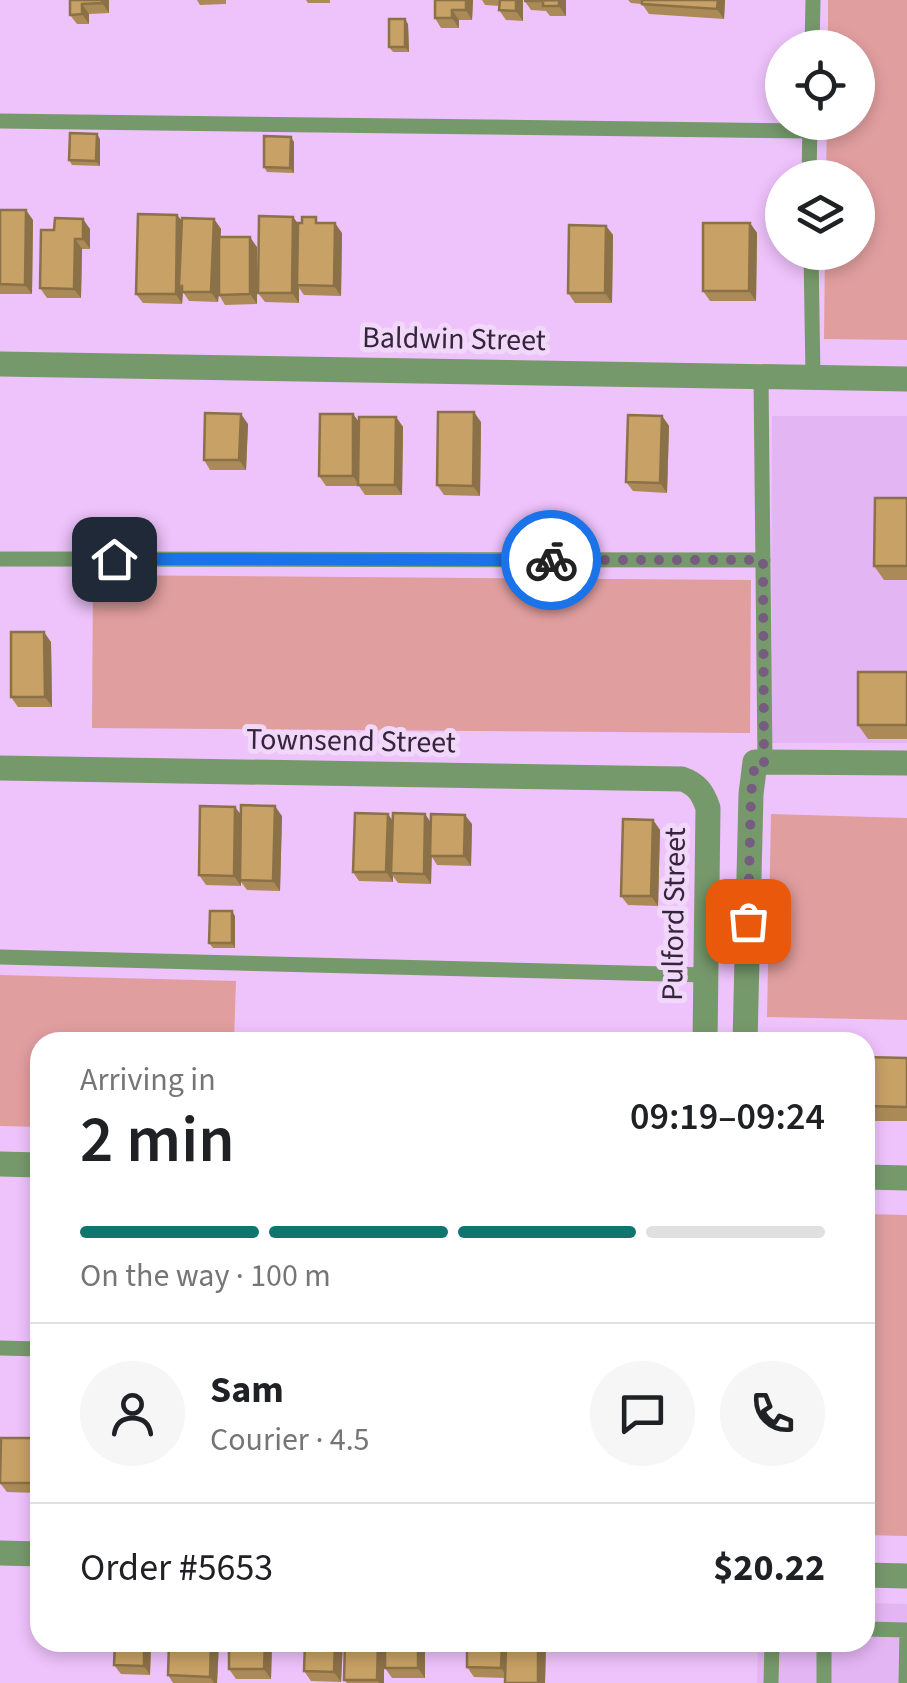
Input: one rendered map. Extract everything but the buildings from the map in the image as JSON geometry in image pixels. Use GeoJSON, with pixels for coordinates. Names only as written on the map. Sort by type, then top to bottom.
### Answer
{"type":"FeatureCollection","features":[{"type":"Feature","properties":{"kind":"street","name":"Baldwin Street"},"geometry":{"type":"LineString","coordinates":[[0,364],[907,379]]}},
{"type":"Feature","properties":{"kind":"street"},"geometry":{"type":"LineString","coordinates":[[745,1032],[751,794],[760,762],[907,763]]}},
{"type":"Feature","properties":{"kind":"street","name":"Townsend Street"},"geometry":{"type":"LineString","coordinates":[[0,768],[682,779],[699,789]]}},
{"type":"Feature","properties":{"kind":"street","name":"Pulford Street"},"geometry":{"type":"LineString","coordinates":[[699,789],[708,808],[705,1032]]}},
{"type":"Feature","properties":{"kind":"street"},"geometry":{"type":"LineString","coordinates":[[0,1164],[30,1165]]}},
{"type":"Feature","properties":{"kind":"street"},"geometry":{"type":"LineString","coordinates":[[875,1177],[907,1178]]}},
{"type":"Feature","properties":{"kind":"street"},"geometry":{"type":"LineString","coordinates":[[0,1553],[30,1554]]}},
{"type":"Feature","properties":{"kind":"street"},"geometry":{"type":"LineString","coordinates":[[875,1575],[907,1576]]}},
{"type":"Feature","properties":{"kind":"lane"},"geometry":{"type":"LineString","coordinates":[[812,30],[813,0]]}},
{"type":"Feature","properties":{"kind":"lane"},"geometry":{"type":"LineString","coordinates":[[0,121],[765,127]]}},
{"type":"Feature","properties":{"kind":"lane"},"geometry":{"type":"LineString","coordinates":[[811,270],[814,377]]}},
{"type":"Feature","properties":{"kind":"lane"},"geometry":{"type":"LineString","coordinates":[[760,376],[760,762]]}},
{"type":"Feature","properties":{"kind":"lane"},"geometry":{"type":"LineString","coordinates":[[0,559],[763,560]]}},
{"type":"Feature","properties":{"kind":"lane"},"geometry":{"type":"LineString","coordinates":[[0,957],[706,975]]}},
{"type":"Feature","properties":{"kind":"lane"},"geometry":{"type":"LineString","coordinates":[[0,1348],[30,1349]]}},
{"type":"Feature","properties":{"kind":"lane"},"geometry":{"type":"LineString","coordinates":[[875,1629],[907,1630],[906,1683]]}},
{"type":"Feature","properties":{"kind":"lane"},"geometry":{"type":"LineString","coordinates":[[771,1683],[772,1652]]}},
{"type":"Feature","properties":{"kind":"lane"},"geometry":{"type":"LineString","coordinates":[[824,1652],[824,1683]]}},
{"type":"Feature","properties":{"kind":"shaded area"},"geometry":{"type":"Polygon","coordinates":[[[828,0],[907,0],[907,340],[824,339],[825,270],[875,270],[875,160],[826,160],[827,140],[875,140],[875,30],[828,30],[828,0]]]}},
{"type":"Feature","properties":{"kind":"shaded area"},"geometry":{"type":"Polygon","coordinates":[[[772,416],[907,416],[907,743],[771,743],[772,416]]]}},
{"type":"Feature","properties":{"kind":"shaded area"},"geometry":{"type":"Polygon","coordinates":[[[93,575],[751,580],[750,733],[92,728],[93,575]]]}},
{"type":"Feature","properties":{"kind":"shaded area"},"geometry":{"type":"Polygon","coordinates":[[[771,814],[907,818],[907,1020],[767,1017],[771,814]]]}},
{"type":"Feature","properties":{"kind":"shaded area"},"geometry":{"type":"Polygon","coordinates":[[[0,975],[236,981],[234,1032],[30,1032],[30,1127],[0,1126],[0,975]]]}},
{"type":"Feature","properties":{"kind":"shaded area"},"geometry":{"type":"Polygon","coordinates":[[[875,1214],[907,1215],[907,1536],[875,1535],[875,1214]]]}},
{"type":"Feature","properties":{"kind":"shaded area"},"geometry":{"type":"Polygon","coordinates":[[[875,1603],[907,1604],[907,1683],[757,1683],[758,1652],[875,1652],[875,1603]]]}},
{"type":"Feature","properties":{"kind":"way so far"},"geometry":{"type":"LineString","coordinates":[[551,560],[763,560],[764,762],[755,762],[751,794],[748,921]]}},
{"type":"Feature","properties":{"kind":"route"},"geometry":{"type":"LineString","coordinates":[[114,559],[551,560]]}}]}
